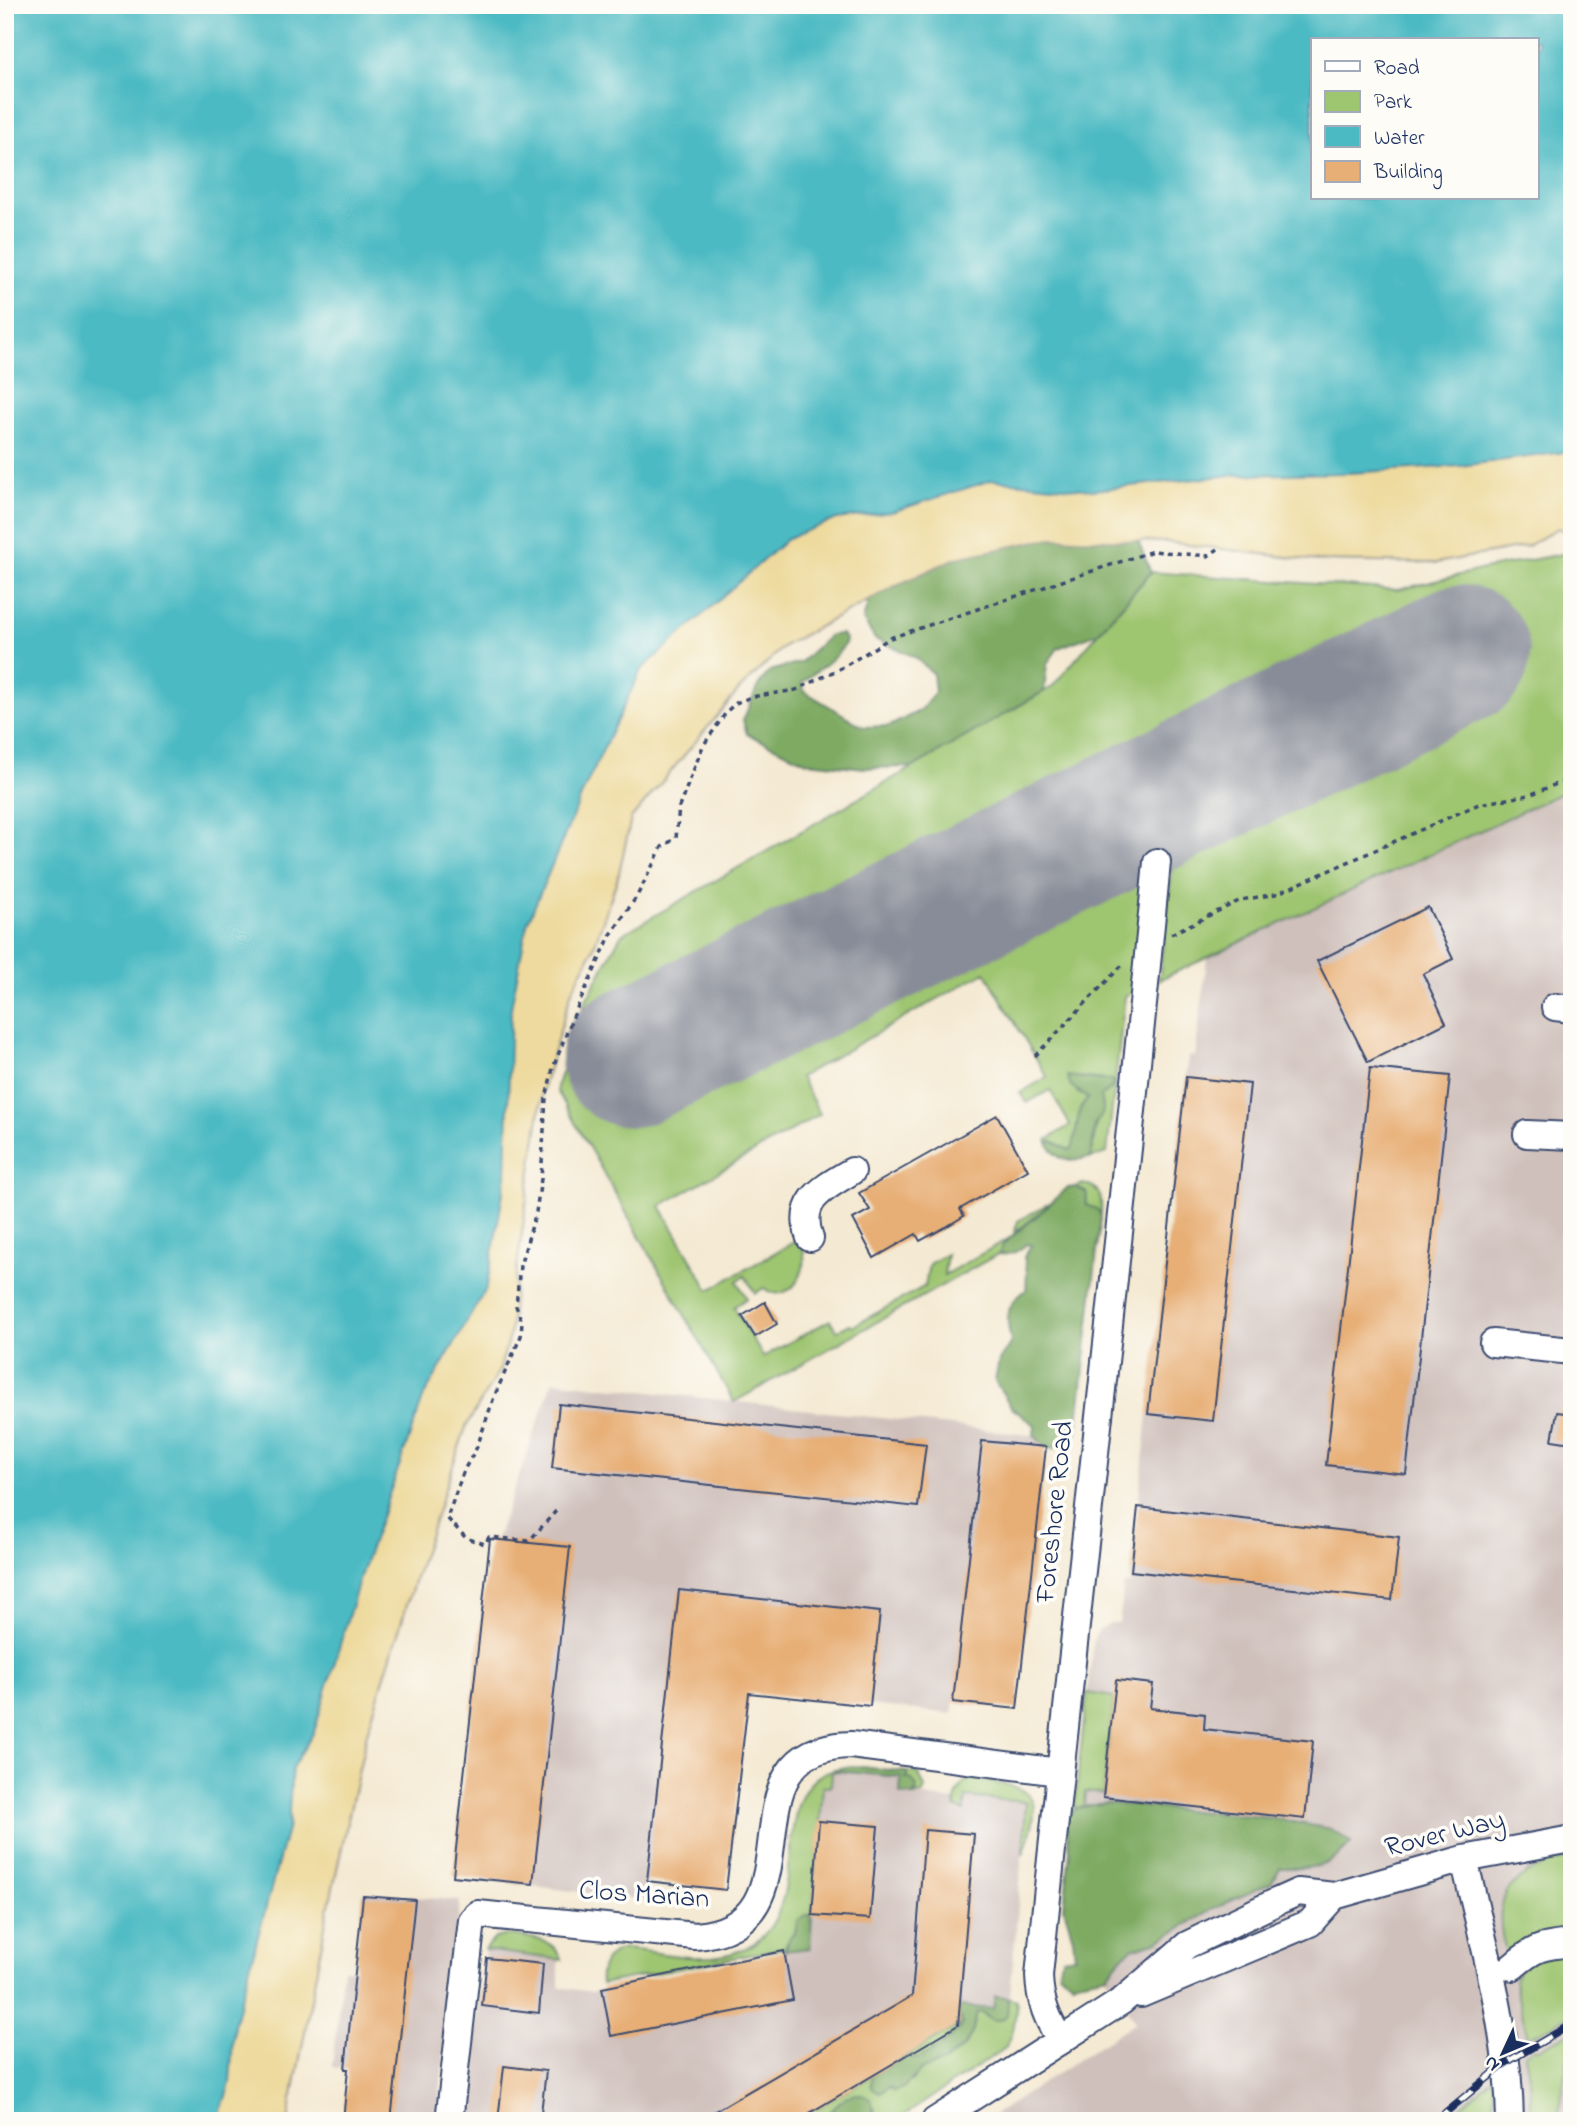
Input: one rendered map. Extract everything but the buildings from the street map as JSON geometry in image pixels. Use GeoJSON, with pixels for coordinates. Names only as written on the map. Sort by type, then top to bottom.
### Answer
{"type":"FeatureCollection","features":[{"type":"Feature","properties":{"kind":"street","name":"Foreshore Road"},"geometry":{"type":"LineString","coordinates":[[1061,2040],[1044,2012],[1039,1976],[1146,986],[1157,862]]}},
{"type":"Feature","properties":{"kind":"street"},"geometry":{"type":"LineString","coordinates":[[1527,1133],[1572,1136]]}},
{"type":"Feature","properties":{"kind":"street"},"geometry":{"type":"LineString","coordinates":[[810,1238],[806,1227],[806,1214],[811,1202],[818,1192],[852,1171]]}},
{"type":"Feature","properties":{"kind":"street"},"geometry":{"type":"LineString","coordinates":[[1493,1343],[1572,1351]]}},
{"type":"Feature","properties":{"kind":"street","name":"Clos Marian"},"geometry":{"type":"LineString","coordinates":[[449,2121],[472,1920],[478,1914],[695,1936],[721,1933],[733,1927],[753,1910],[764,1888],[775,1807],[784,1781],[800,1761],[822,1748],[851,1745],[1059,1772]]}},
{"type":"Feature","properties":{"kind":"street","name":"Rover Way"},"geometry":{"type":"LineString","coordinates":[[1061,2040],[1122,2001],[1310,1923],[1334,1896],[1464,1859],[1572,1839]]}},
{"type":"Feature","properties":{"kind":"street"},"geometry":{"type":"LineString","coordinates":[[1464,1859],[1507,2062],[1510,2121]]}},
{"type":"Feature","properties":{"kind":"street"},"geometry":{"type":"LineString","coordinates":[[1513,1967],[1531,1951],[1543,1946],[1572,1943]]}},
{"type":"Feature","properties":{"kind":"street"},"geometry":{"type":"LineString","coordinates":[[935,2121],[1061,2040]]}},
{"type":"Feature","properties":{"kind":"path"},"geometry":{"type":"LineString","coordinates":[[556,1511],[529,1541],[489,1536],[485,1544],[466,1538],[447,1518],[521,1336],[522,1322],[516,1306],[520,1266],[536,1212],[546,1098],[553,1068],[577,1006],[610,936],[637,896],[662,847],[676,838],[679,807],[709,737],[736,703],[751,697],[796,690],[845,666],[890,638],[1153,551],[1209,556],[1218,549]]}},
{"type":"Feature","properties":{"kind":"path"},"geometry":{"type":"LineString","coordinates":[[1035,1056],[1133,953],[1150,944],[1241,900],[1276,894],[1479,804],[1529,795],[1572,778]]}},
{"type":"Feature","properties":{"kind":"shaded area"},"geometry":{"type":"Polygon","coordinates":[[[1572,789],[1572,2121],[985,2121],[1135,2022],[1092,1957],[1085,1792],[1103,1794],[1114,1697],[1087,1693],[1094,1638],[1100,1629],[1109,1623],[1119,1623],[1124,1584],[1129,1585],[1186,1077],[1189,1056],[1195,1057],[1207,958],[1572,789]]]}},
{"type":"Feature","properties":{"kind":"shaded area"},"geometry":{"type":"Polygon","coordinates":[[[553,1381],[1047,1437],[1017,1709],[954,1702],[952,1714],[749,1692],[726,1890],[647,1881],[645,1900],[453,1876],[490,1538],[496,1539],[553,1381]]]}},
{"type":"Feature","properties":{"kind":"shaded area"},"geometry":{"type":"Polygon","coordinates":[[[832,1771],[902,1777],[901,1794],[954,1801],[955,1807],[964,1811],[966,1797],[1027,1802],[1010,1997],[995,1996],[993,2009],[960,2006],[958,2025],[796,2121],[465,2121],[485,1950],[559,1959],[559,1987],[592,1992],[602,1990],[601,1988],[809,1948],[823,1785],[832,1771]]]}},
{"type":"Feature","properties":{"kind":"shaded area"},"geometry":{"type":"Polygon","coordinates":[[[363,1892],[460,1901],[437,2121],[343,2121],[348,2070],[332,2067],[343,1969],[355,1970],[363,1892]]]}},
{"type":"Feature","properties":{"kind":"green space"},"geometry":{"type":"Polygon","coordinates":[[[1051,538],[1138,541],[1151,572],[1098,633],[1058,648],[1047,664],[1044,691],[913,767],[865,768],[807,762],[747,734],[743,720],[759,684],[770,671],[801,662],[830,635],[842,634],[846,641],[832,659],[802,683],[804,691],[864,727],[890,726],[921,710],[935,692],[933,674],[915,657],[875,639],[863,620],[869,599],[956,557],[1051,538]]]}},
{"type":"Feature","properties":{"kind":"green space"},"geometry":{"type":"Polygon","coordinates":[[[1572,552],[1572,788],[1159,980],[1173,863],[1144,877],[1134,991],[1125,996],[1107,1153],[1091,1158],[1101,1096],[1112,1088],[1078,1093],[1089,1098],[1080,1109],[1074,1147],[1069,1150],[1052,1141],[1048,1143],[1047,1140],[1070,1125],[1050,1090],[1027,1103],[1020,1093],[1047,1077],[985,972],[800,1077],[820,1114],[660,1206],[709,1290],[799,1239],[804,1262],[802,1273],[790,1289],[773,1293],[764,1288],[755,1293],[745,1276],[737,1281],[747,1298],[734,1307],[763,1357],[830,1320],[837,1331],[850,1324],[853,1326],[925,1286],[929,1264],[947,1254],[944,1275],[1011,1237],[1000,1253],[734,1402],[557,1091],[585,1002],[621,935],[1052,687],[1151,572],[1398,590],[1484,569],[1572,552]]]}},
{"type":"Feature","properties":{"kind":"green space"},"geometry":{"type":"Polygon","coordinates":[[[1067,1076],[1113,1081],[1112,1087],[1101,1096],[1103,1111],[1095,1123],[1091,1158],[1061,1158],[1048,1143],[1052,1141],[1069,1150],[1073,1147],[1080,1109],[1088,1098],[1071,1086],[1067,1076]]]}},
{"type":"Feature","properties":{"kind":"green space"},"geometry":{"type":"Polygon","coordinates":[[[1083,1184],[1094,1188],[1100,1195],[1101,1215],[1096,1209],[1086,1205],[1087,1193],[1076,1187],[1083,1184]]]}},
{"type":"Feature","properties":{"kind":"green space"},"geometry":{"type":"Polygon","coordinates":[[[1076,1187],[1087,1193],[1086,1205],[1097,1209],[1101,1215],[1077,1431],[1065,1446],[1046,1448],[1034,1435],[1035,1425],[1012,1408],[995,1381],[999,1361],[1011,1342],[1008,1326],[1010,1307],[1026,1290],[1024,1257],[1031,1245],[1027,1244],[1011,1254],[999,1254],[1004,1243],[1067,1188],[1076,1187]]]}},
{"type":"Feature","properties":{"kind":"green space"},"geometry":{"type":"Polygon","coordinates":[[[1055,1200],[1024,1225],[1013,1235],[1018,1221],[1055,1200]]]}},
{"type":"Feature","properties":{"kind":"green space"},"geometry":{"type":"Polygon","coordinates":[[[1087,1693],[1114,1697],[1103,1794],[1085,1792],[1084,1806],[1074,1811],[1087,1693]]]}},
{"type":"Feature","properties":{"kind":"green space"},"geometry":{"type":"Polygon","coordinates":[[[851,1766],[907,1772],[906,1778],[912,1780],[917,1787],[914,1796],[900,1794],[901,1777],[835,1769],[851,1766]]]}},
{"type":"Feature","properties":{"kind":"green space"},"geometry":{"type":"Polygon","coordinates":[[[835,1769],[836,1771],[832,1772],[831,1786],[823,1786],[812,1915],[804,1916],[784,1948],[601,1984],[605,1961],[613,1953],[624,1949],[685,1957],[709,1957],[720,1956],[753,1944],[773,1922],[784,1894],[798,1805],[811,1782],[835,1769]]]}},
{"type":"Feature","properties":{"kind":"green space"},"geometry":{"type":"Polygon","coordinates":[[[907,1772],[918,1773],[925,1788],[923,1794],[914,1796],[917,1792],[906,1778],[907,1772]]]}},
{"type":"Feature","properties":{"kind":"green space"},"geometry":{"type":"Polygon","coordinates":[[[969,1779],[1007,1785],[1029,1795],[1034,1816],[1023,1855],[1026,1802],[966,1797],[964,1811],[955,1807],[955,1798],[969,1779]]]}},
{"type":"Feature","properties":{"kind":"green space"},"geometry":{"type":"Polygon","coordinates":[[[1105,1803],[1271,1818],[1331,1829],[1351,1843],[1335,1858],[1320,1866],[1280,1868],[1271,1883],[1215,1908],[1158,1941],[1132,1949],[1107,1975],[1073,1982],[1059,1973],[1063,1958],[1075,1956],[1064,1908],[1070,1850],[1065,1817],[1077,1808],[1105,1803]]]}},
{"type":"Feature","properties":{"kind":"green space"},"geometry":{"type":"Polygon","coordinates":[[[1567,1859],[1572,1861],[1572,1936],[1509,1960],[1500,1920],[1507,1892],[1516,1881],[1530,1872],[1567,1859]]]}},
{"type":"Feature","properties":{"kind":"green space"},"geometry":{"type":"Polygon","coordinates":[[[812,1915],[810,1948],[784,1951],[791,1935],[795,1933],[797,1921],[812,1915]]]}},
{"type":"Feature","properties":{"kind":"green space"},"geometry":{"type":"Polygon","coordinates":[[[507,1935],[546,1942],[553,1946],[562,1960],[485,1950],[495,1938],[507,1935]]]}},
{"type":"Feature","properties":{"kind":"green space"},"geometry":{"type":"Polygon","coordinates":[[[1572,1948],[1572,2015],[1528,2038],[1514,1980],[1530,1961],[1572,1948]]]}},
{"type":"Feature","properties":{"kind":"green space"},"geometry":{"type":"Polygon","coordinates":[[[995,1996],[1006,1997],[1008,2001],[1007,2015],[1002,2020],[992,2020],[981,2012],[977,2013],[972,2033],[964,2046],[942,2063],[921,2070],[903,2088],[894,2091],[889,2087],[880,2093],[873,2089],[872,2076],[906,2056],[917,2059],[942,2045],[959,2029],[962,2024],[960,2006],[993,2009],[995,1996]]]}},
{"type":"Feature","properties":{"kind":"green space"},"geometry":{"type":"Polygon","coordinates":[[[1006,1997],[1017,2000],[1012,2032],[1004,2049],[896,2121],[871,2121],[875,2109],[826,2116],[820,2121],[796,2121],[872,2076],[873,2089],[880,2093],[889,2087],[912,2081],[921,2070],[942,2063],[964,2046],[972,2033],[977,2012],[986,2017],[1008,2001],[1006,1997]]]}},
{"type":"Feature","properties":{"kind":"green space"},"geometry":{"type":"Polygon","coordinates":[[[959,2016],[962,2023],[954,2035],[942,2045],[917,2059],[906,2056],[958,2026],[959,2016]]]}},
{"type":"Feature","properties":{"kind":"green space"},"geometry":{"type":"Polygon","coordinates":[[[1572,2031],[1558,2121],[1531,2121],[1525,2054],[1572,2031]]]}},
{"type":"Feature","properties":{"kind":"green space"},"geometry":{"type":"Polygon","coordinates":[[[1494,2077],[1493,2121],[1445,2121],[1494,2077]]]}},
{"type":"Feature","properties":{"kind":"green space"},"geometry":{"type":"Polygon","coordinates":[[[855,2094],[866,2096],[872,2102],[871,2121],[820,2121],[845,2098],[855,2094]]]}},
{"type":"Feature","properties":{"kind":"sand"},"geometry":{"type":"Polygon","coordinates":[[[1572,362],[1572,535],[1558,528],[1528,546],[1436,563],[1318,561],[1166,542],[1051,538],[956,558],[897,585],[785,645],[738,691],[631,819],[618,877],[593,949],[571,993],[543,1088],[510,1332],[500,1369],[466,1427],[367,1733],[328,1910],[288,2121],[165,2121],[344,1208],[710,515],[1572,362]]]}},
{"type":"Feature","properties":{"kind":"water"},"geometry":{"type":"Polygon","coordinates":[[[5,5],[1572,5],[1572,451],[1460,466],[1349,473],[1234,475],[1094,490],[992,480],[892,512],[837,519],[788,538],[641,670],[583,792],[527,924],[511,1008],[506,1176],[487,1287],[424,1396],[361,1574],[314,1732],[292,1768],[288,1826],[234,2025],[230,2083],[218,2121],[5,2121],[5,5]]]}},
{"type":"Feature","properties":{"kind":"runway"},"geometry":{"type":"LineString","coordinates":[[630,1058],[1461,654]]}},
{"type":"Feature","properties":{"kind":"railway"},"geometry":{"type":"LineString","coordinates":[[1435,2121],[1507,2062],[1572,2024]]}}]}
